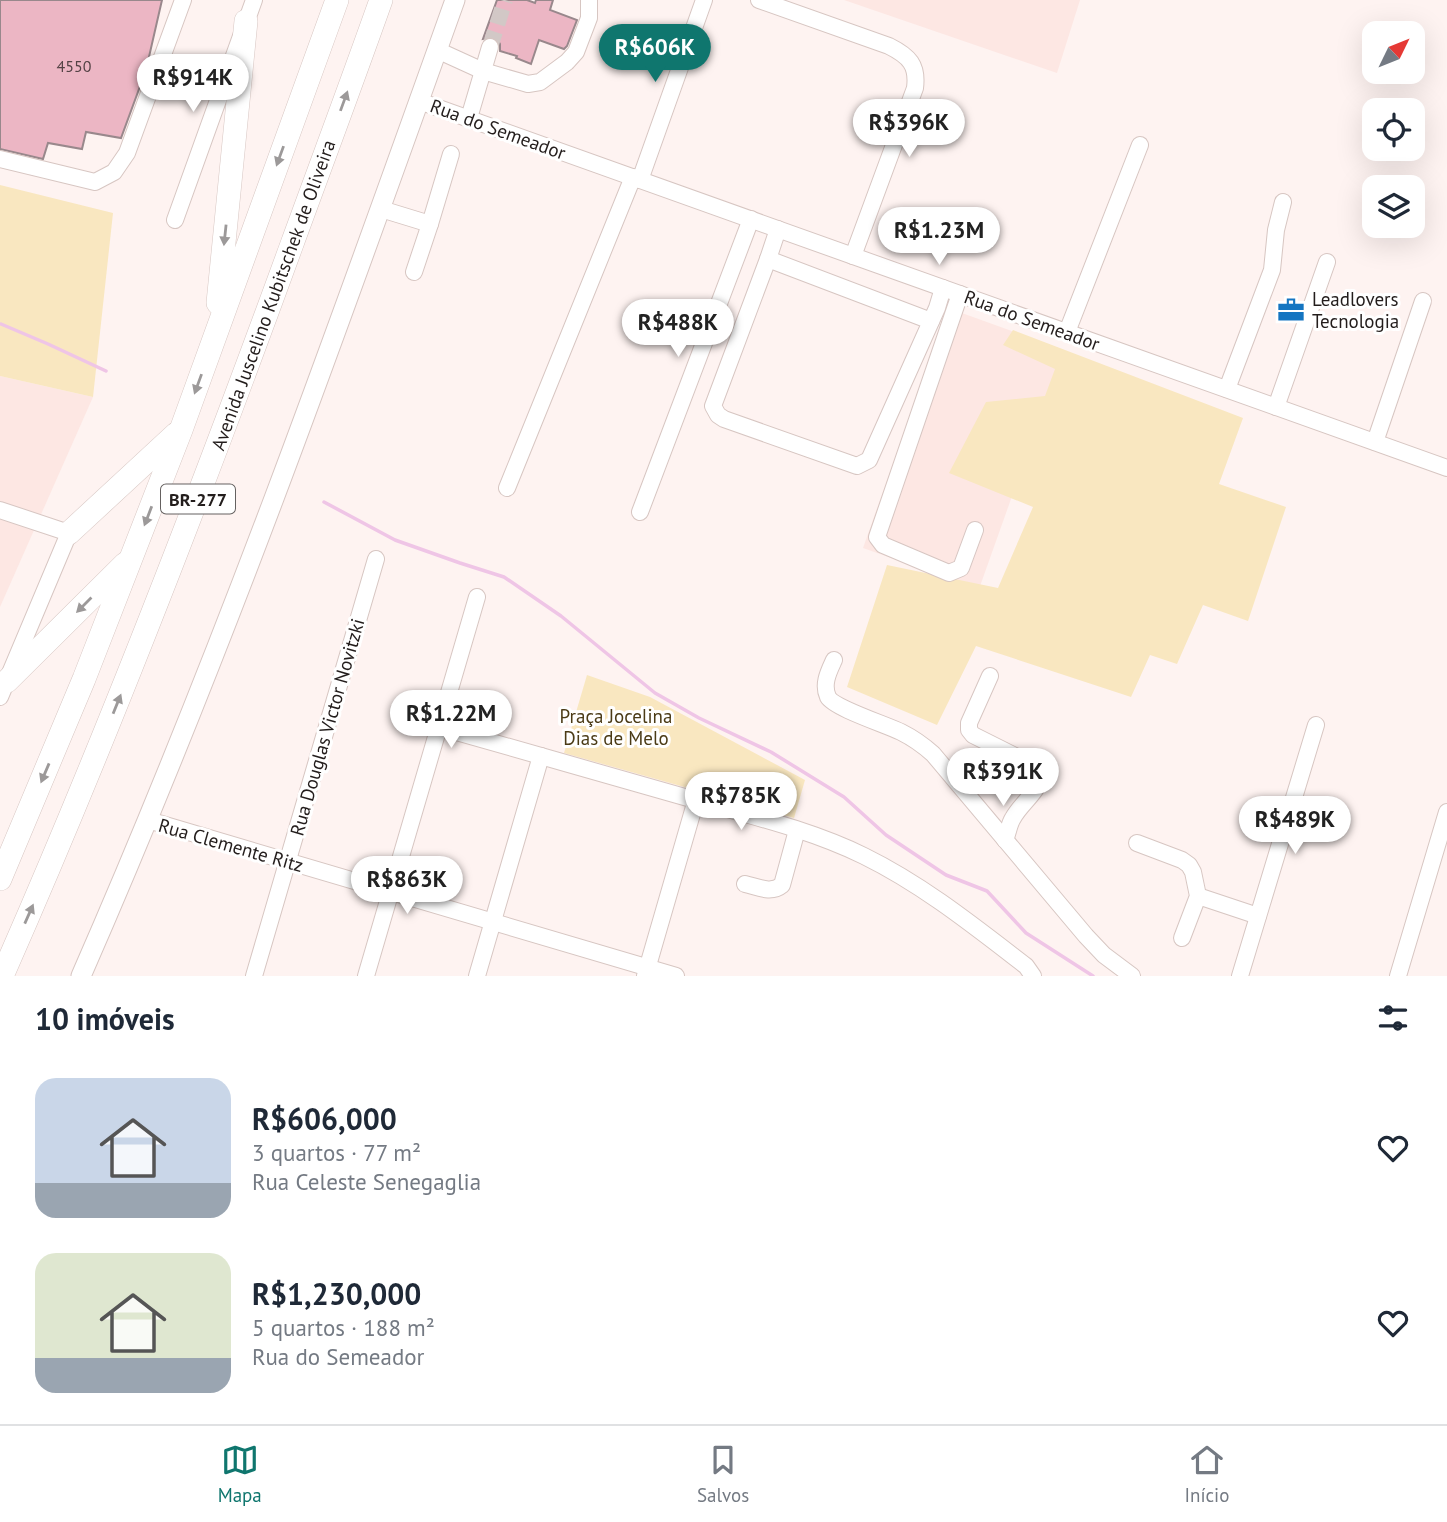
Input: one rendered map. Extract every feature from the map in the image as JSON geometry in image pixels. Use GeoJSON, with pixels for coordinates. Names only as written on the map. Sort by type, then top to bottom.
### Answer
{"type":"FeatureCollection","features":[{"type":"Feature","properties":{"kind":"highway","name":"Avenida Juscelino Kubitschek de Oliveira"},"geometry":{"type":"LineString","coordinates":[[0,879],[74,705],[181,430],[337,0]]}},
{"type":"Feature","properties":{"kind":"highway","name":"Avenida Juscelino Kubitschek de Oliveira"},"geometry":{"type":"LineString","coordinates":[[2,976],[85,783],[176,555],[380,0]]}},
{"type":"Feature","properties":{"kind":"highway"},"geometry":{"type":"LineString","coordinates":[[215,338],[250,10]]}},
{"type":"Feature","properties":{"kind":"highway"},"geometry":{"type":"LineString","coordinates":[[69,533],[181,430]]}},
{"type":"Feature","properties":{"kind":"highway"},"geometry":{"type":"LineString","coordinates":[[3,689],[132,557]]}},
{"type":"Feature","properties":{"kind":"main road"},"geometry":{"type":"LineString","coordinates":[[81,976],[172,764],[249,566],[455,0]]}},
{"type":"Feature","properties":{"kind":"street"},"geometry":{"type":"LineString","coordinates":[[0,159],[95,182],[114,172],[127,153],[183,0]]}},
{"type":"Feature","properties":{"kind":"street"},"geometry":{"type":"LineString","coordinates":[[437,50],[483,71],[528,84],[540,82],[576,52],[589,18],[589,0]]}},
{"type":"Feature","properties":{"kind":"street"},"geometry":{"type":"LineString","coordinates":[[507,488],[636,178],[704,0]]}},
{"type":"Feature","properties":{"kind":"street"},"geometry":{"type":"LineString","coordinates":[[759,0],[889,46],[905,55],[915,70],[915,88],[853,256]]}},
{"type":"Feature","properties":{"kind":"street"},"geometry":{"type":"LineString","coordinates":[[175,220],[250,10]]}},
{"type":"Feature","properties":{"kind":"street"},"geometry":{"type":"LineString","coordinates":[[468,118],[490,47]]}},
{"type":"Feature","properties":{"kind":"street","name":"Rua do Semeador"},"geometry":{"type":"LineString","coordinates":[[419,101],[1447,468]]}},
{"type":"Feature","properties":{"kind":"street"},"geometry":{"type":"LineString","coordinates":[[1067,332],[1140,145]]}},
{"type":"Feature","properties":{"kind":"street"},"geometry":{"type":"LineString","coordinates":[[414,272],[451,154]]}},
{"type":"Feature","properties":{"kind":"street"},"geometry":{"type":"LineString","coordinates":[[1227,389],[1272,270],[1276,230],[1283,202]]}},
{"type":"Feature","properties":{"kind":"street"},"geometry":{"type":"LineString","coordinates":[[381,209],[430,224]]}},
{"type":"Feature","properties":{"kind":"street"},"geometry":{"type":"LineString","coordinates":[[640,512],[751,219]]}},
{"type":"Feature","properties":{"kind":"street"},"geometry":{"type":"LineString","coordinates":[[778,229],[713,406],[724,419],[857,466],[864,464],[869,460],[943,288]]}},
{"type":"Feature","properties":{"kind":"street"},"geometry":{"type":"LineString","coordinates":[[768,259],[931,321]]}},
{"type":"Feature","properties":{"kind":"street"},"geometry":{"type":"LineString","coordinates":[[1276,407],[1327,262]]}},
{"type":"Feature","properties":{"kind":"street"},"geometry":{"type":"LineString","coordinates":[[960,294],[877,537],[883,545],[949,573],[961,568],[975,530]]}},
{"type":"Feature","properties":{"kind":"street"},"geometry":{"type":"LineString","coordinates":[[1376,442],[1423,301]]}},
{"type":"Feature","properties":{"kind":"street"},"geometry":{"type":"LineString","coordinates":[[0,510],[69,533],[3,689]]}},
{"type":"Feature","properties":{"kind":"street","name":"Rua Douglas Victor Novitzki"},"geometry":{"type":"LineString","coordinates":[[254,976],[376,559]]}},
{"type":"Feature","properties":{"kind":"street"},"geometry":{"type":"LineString","coordinates":[[366,976],[477,597]]}},
{"type":"Feature","properties":{"kind":"street"},"geometry":{"type":"LineString","coordinates":[[834,660],[826,685],[826,692],[833,704],[888,726],[919,742],[933,754],[1086,936],[1104,955],[1132,976]]}},
{"type":"Feature","properties":{"kind":"street"},"geometry":{"type":"LineString","coordinates":[[990,676],[969,723],[969,730],[973,735],[1035,766],[1041,775],[1040,784],[1011,820],[1005,840]]}},
{"type":"Feature","properties":{"kind":"street"},"geometry":{"type":"LineString","coordinates":[[1240,976],[1316,725]]}},
{"type":"Feature","properties":{"kind":"street"},"geometry":{"type":"LineString","coordinates":[[439,727],[696,800],[841,845],[911,883],[991,939],[1026,966],[1033,975]]}},
{"type":"Feature","properties":{"kind":"street"},"geometry":{"type":"LineString","coordinates":[[477,976],[541,756]]}},
{"type":"Feature","properties":{"kind":"street"},"geometry":{"type":"LineString","coordinates":[[646,972],[696,800]]}},
{"type":"Feature","properties":{"kind":"street"},"geometry":{"type":"LineString","coordinates":[[1398,976],[1447,812]]}},
{"type":"Feature","properties":{"kind":"street","name":"Rua Clemente Ritz"},"geometry":{"type":"LineString","coordinates":[[148,820],[493,922],[646,972],[676,976]]}},
{"type":"Feature","properties":{"kind":"street"},"geometry":{"type":"LineString","coordinates":[[745,884],[772,891],[782,885],[797,830]]}},
{"type":"Feature","properties":{"kind":"street"},"geometry":{"type":"LineString","coordinates":[[1137,843],[1182,860],[1193,872],[1198,896],[1182,938]]}},
{"type":"Feature","properties":{"kind":"street"},"geometry":{"type":"LineString","coordinates":[[1198,896],[1258,916]]}},
{"type":"Feature","properties":{"kind":"shaded area"},"geometry":{"type":"Polygon","coordinates":[[[844,0],[1080,0],[1057,73],[844,0]]]}},
{"type":"Feature","properties":{"kind":"shaded area"},"geometry":{"type":"Polygon","coordinates":[[[948,308],[1064,350],[979,589],[863,548],[948,308]]]}},
{"type":"Feature","properties":{"kind":"shaded area"},"geometry":{"type":"Polygon","coordinates":[[[0,376],[93,397],[0,607],[0,376]]]}},
{"type":"Feature","properties":{"kind":"green space"},"geometry":{"type":"Polygon","coordinates":[[[0,185],[113,213],[93,397],[0,376],[0,185]]]}},
{"type":"Feature","properties":{"kind":"green space"},"geometry":{"type":"Polygon","coordinates":[[[1013,330],[1243,418],[1219,484],[1286,507],[1248,621],[1203,605],[1177,664],[1150,655],[1131,697],[976,646],[937,725],[847,687],[887,565],[998,588],[1033,507],[949,473],[986,402],[1045,396],[1055,369],[1003,345],[1013,330]]]}},
{"type":"Feature","properties":{"kind":"green space","name":"Praça Jocelina Dias de Melo"},"geometry":{"type":"Polygon","coordinates":[[[587,675],[650,697],[805,780],[794,818],[564,753],[587,675]]]}},
{"type":"Feature","properties":{"kind":"building"},"geometry":{"type":"Polygon","coordinates":[[[0,0],[162,0],[146,70],[121,138],[86,132],[82,149],[48,143],[43,159],[0,149],[0,0]]]}},
{"type":"Feature","properties":{"kind":"building"},"geometry":{"type":"Polygon","coordinates":[[[497,0],[527,0],[535,3],[536,0],[553,0],[550,10],[577,20],[567,46],[564,49],[539,40],[531,64],[500,51],[497,39],[483,39],[497,0]]]}},
{"type":"Feature","properties":{"kind":"waterway"},"geometry":{"type":"LineString","coordinates":[[1,324],[106,371]]}},
{"type":"Feature","properties":{"kind":"waterway"},"geometry":{"type":"LineString","coordinates":[[324,502],[395,540],[504,577],[561,616],[655,693],[699,718],[771,752],[844,797],[886,835],[946,875],[987,891],[1026,933],[1093,976]]}},
{"type":"Feature","properties":{"kind":"tunnel"},"geometry":{"type":"LineString","coordinates":[[490,47],[505,0]]}},
{"type":"Feature","properties":{"kind":"place","name":"Leadlovers Tecnologia"},"geometry":{"type":"Point","coordinates":[1291,310]}}]}
